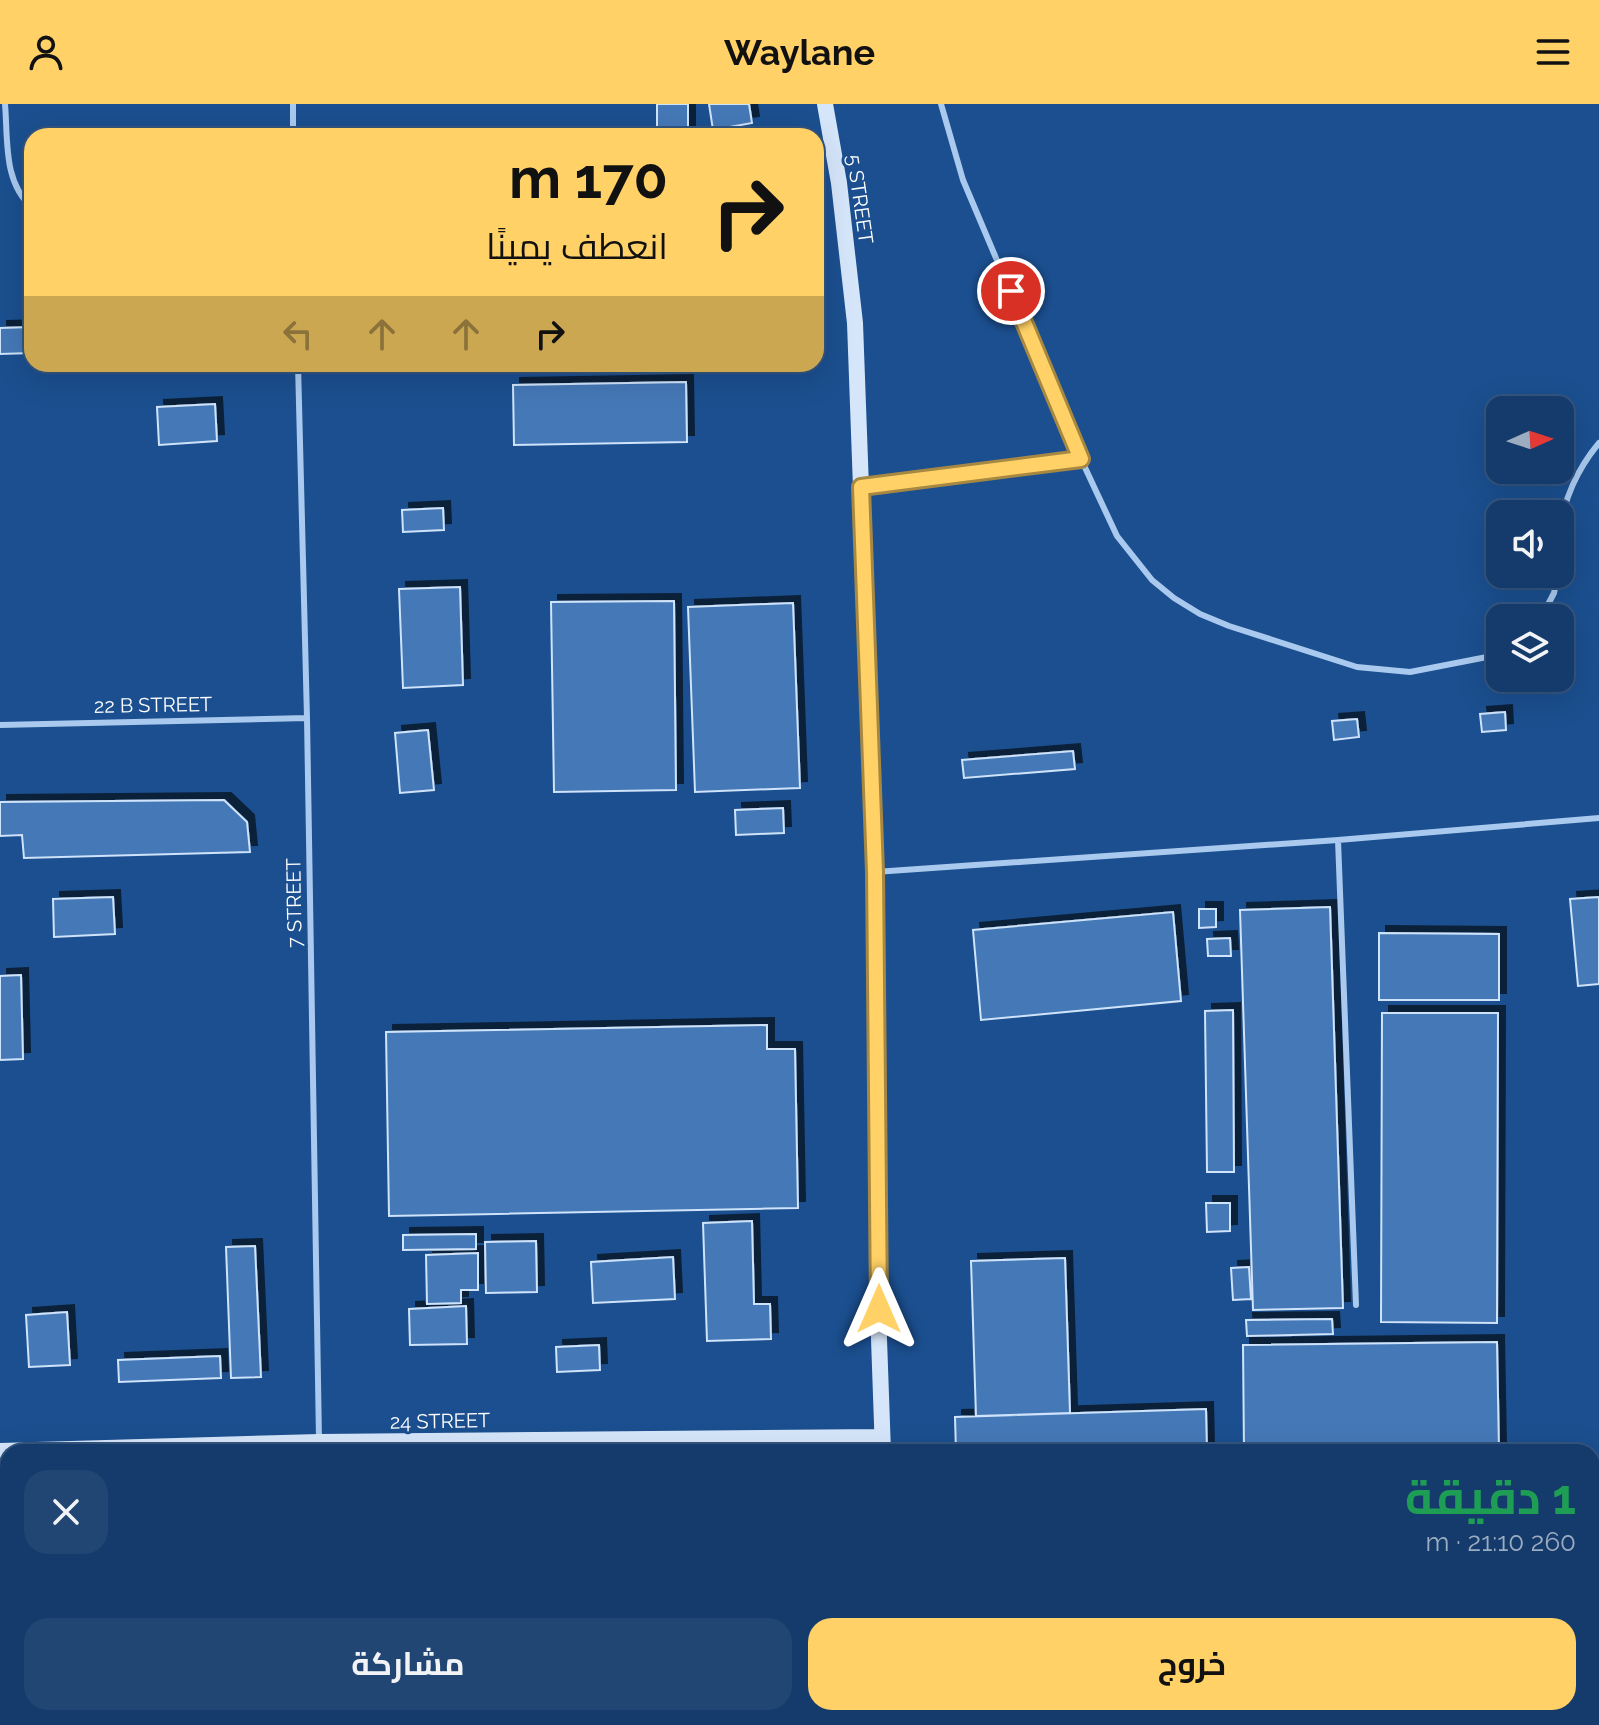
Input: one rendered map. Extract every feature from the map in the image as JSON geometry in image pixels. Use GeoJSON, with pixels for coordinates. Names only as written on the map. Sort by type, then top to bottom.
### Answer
{"type":"FeatureCollection","features":[{"type":"Feature","properties":{"kind":"street","name":"5 STREET"},"geometry":{"type":"LineString","coordinates":[[825,104],[839,183],[855,323],[875,872],[882,1444]]}},
{"type":"Feature","properties":{"kind":"street","name":"24 STREET"},"geometry":{"type":"LineString","coordinates":[[248,1444],[882,1444]]}},
{"type":"Feature","properties":{"kind":"lane"},"geometry":{"type":"LineString","coordinates":[[5,104],[12,177],[24,198]]}},
{"type":"Feature","properties":{"kind":"lane"},"geometry":{"type":"LineString","coordinates":[[293,104],[293,128]]}},
{"type":"Feature","properties":{"kind":"lane"},"geometry":{"type":"LineString","coordinates":[[941,104],[963,180],[1081,459],[1117,536],[1152,580],[1200,614],[1331,661],[1383,671],[1410,672],[1486,657]]}},
{"type":"Feature","properties":{"kind":"lane","name":"7 STREET"},"geometry":{"type":"LineString","coordinates":[[298,372],[319,1442]]}},
{"type":"Feature","properties":{"kind":"lane"},"geometry":{"type":"LineString","coordinates":[[1567,500],[1578,473],[1599,443]]}},
{"type":"Feature","properties":{"kind":"lane"},"geometry":{"type":"LineString","coordinates":[[861,487],[1081,459]]}},
{"type":"Feature","properties":{"kind":"lane","name":"22 B STREET"},"geometry":{"type":"LineString","coordinates":[[0,725],[307,718]]}},
{"type":"Feature","properties":{"kind":"lane"},"geometry":{"type":"LineString","coordinates":[[875,872],[1338,840],[1599,818]]}},
{"type":"Feature","properties":{"kind":"lane"},"geometry":{"type":"LineString","coordinates":[[1338,840],[1356,1305]]}},
{"type":"Feature","properties":{"kind":"building"},"geometry":{"type":"Polygon","coordinates":[[[657,104],[688,104],[688,128],[657,128],[657,104]]]}},
{"type":"Feature","properties":{"kind":"building"},"geometry":{"type":"Polygon","coordinates":[[[709,104],[749,104],[752,123],[713,128],[709,104]]]}},
{"type":"Feature","properties":{"kind":"building"},"geometry":{"type":"Polygon","coordinates":[[[24,327],[24,353],[0,354],[0,328],[24,327]]]}},
{"type":"Feature","properties":{"kind":"building"},"geometry":{"type":"Polygon","coordinates":[[[686,382],[687,442],[514,445],[513,385],[686,382]]]}},
{"type":"Feature","properties":{"kind":"building"},"geometry":{"type":"Polygon","coordinates":[[[215,404],[217,441],[159,445],[157,407],[215,404]]]}},
{"type":"Feature","properties":{"kind":"building"},"geometry":{"type":"Polygon","coordinates":[[[443,508],[444,530],[403,532],[402,510],[443,508]]]}},
{"type":"Feature","properties":{"kind":"building"},"geometry":{"type":"Polygon","coordinates":[[[460,587],[463,685],[403,688],[399,589],[460,587]]]}},
{"type":"Feature","properties":{"kind":"building"},"geometry":{"type":"Polygon","coordinates":[[[674,601],[676,790],[554,792],[551,602],[674,601]]]}},
{"type":"Feature","properties":{"kind":"building"},"geometry":{"type":"Polygon","coordinates":[[[793,603],[800,788],[695,792],[688,607],[793,603]]]}},
{"type":"Feature","properties":{"kind":"building"},"geometry":{"type":"Polygon","coordinates":[[[1505,712],[1506,730],[1482,732],[1480,714],[1505,712]]]}},
{"type":"Feature","properties":{"kind":"building"},"geometry":{"type":"Polygon","coordinates":[[[1357,719],[1359,737],[1334,740],[1332,721],[1357,719]]]}},
{"type":"Feature","properties":{"kind":"building"},"geometry":{"type":"Polygon","coordinates":[[[428,730],[434,790],[400,793],[395,733],[428,730]]]}},
{"type":"Feature","properties":{"kind":"building"},"geometry":{"type":"Polygon","coordinates":[[[1073,751],[1075,769],[964,778],[962,760],[1073,751]]]}},
{"type":"Feature","properties":{"kind":"building"},"geometry":{"type":"Polygon","coordinates":[[[224,800],[247,822],[250,852],[24,858],[22,835],[0,836],[0,802],[224,800]]]}},
{"type":"Feature","properties":{"kind":"building"},"geometry":{"type":"Polygon","coordinates":[[[783,808],[784,833],[736,835],[735,810],[783,808]]]}},
{"type":"Feature","properties":{"kind":"building"},"geometry":{"type":"Polygon","coordinates":[[[113,897],[115,934],[54,937],[53,899],[113,897]]]}},
{"type":"Feature","properties":{"kind":"building"},"geometry":{"type":"Polygon","coordinates":[[[1599,897],[1599,984],[1578,986],[1570,899],[1599,897]]]}},
{"type":"Feature","properties":{"kind":"building"},"geometry":{"type":"Polygon","coordinates":[[[1330,907],[1343,1308],[1253,1310],[1240,910],[1330,907]]]}},
{"type":"Feature","properties":{"kind":"building"},"geometry":{"type":"Polygon","coordinates":[[[1199,909],[1216,909],[1216,927],[1199,928],[1199,909]]]}},
{"type":"Feature","properties":{"kind":"building"},"geometry":{"type":"Polygon","coordinates":[[[1173,912],[1181,1001],[981,1020],[973,930],[1173,912]]]}},
{"type":"Feature","properties":{"kind":"building"},"geometry":{"type":"Polygon","coordinates":[[[1379,933],[1499,934],[1499,1000],[1379,1000],[1379,933]]]}},
{"type":"Feature","properties":{"kind":"building"},"geometry":{"type":"Polygon","coordinates":[[[1230,938],[1231,956],[1208,956],[1207,939],[1230,938]]]}},
{"type":"Feature","properties":{"kind":"building"},"geometry":{"type":"Polygon","coordinates":[[[21,975],[23,1059],[0,1060],[0,976],[21,975]]]}},
{"type":"Feature","properties":{"kind":"building"},"geometry":{"type":"Polygon","coordinates":[[[1233,1010],[1234,1172],[1207,1172],[1205,1011],[1233,1010]]]}},
{"type":"Feature","properties":{"kind":"building"},"geometry":{"type":"Polygon","coordinates":[[[1382,1013],[1498,1013],[1497,1323],[1381,1322],[1382,1013]]]}},
{"type":"Feature","properties":{"kind":"building"},"geometry":{"type":"Polygon","coordinates":[[[767,1025],[767,1049],[795,1049],[798,1208],[389,1216],[386,1032],[767,1025]]]}},
{"type":"Feature","properties":{"kind":"building"},"geometry":{"type":"Polygon","coordinates":[[[1206,1203],[1230,1203],[1230,1231],[1207,1232],[1206,1203]]]}},
{"type":"Feature","properties":{"kind":"building"},"geometry":{"type":"Polygon","coordinates":[[[752,1221],[754,1304],[770,1304],[771,1339],[707,1341],[703,1223],[752,1221]]]}},
{"type":"Feature","properties":{"kind":"building"},"geometry":{"type":"Polygon","coordinates":[[[476,1234],[476,1249],[403,1250],[403,1235],[476,1234]]]}},
{"type":"Feature","properties":{"kind":"building"},"geometry":{"type":"Polygon","coordinates":[[[536,1241],[537,1292],[486,1293],[485,1242],[536,1241]]]}},
{"type":"Feature","properties":{"kind":"building"},"geometry":{"type":"Polygon","coordinates":[[[255,1246],[261,1377],[231,1378],[226,1247],[255,1246]]]}},
{"type":"Feature","properties":{"kind":"building"},"geometry":{"type":"Polygon","coordinates":[[[478,1253],[478,1290],[461,1290],[461,1303],[427,1304],[426,1255],[478,1253]]]}},
{"type":"Feature","properties":{"kind":"building"},"geometry":{"type":"Polygon","coordinates":[[[673,1257],[675,1299],[593,1303],[591,1262],[673,1257]]]}},
{"type":"Feature","properties":{"kind":"building"},"geometry":{"type":"Polygon","coordinates":[[[1065,1258],[1070,1413],[976,1416],[971,1261],[1065,1258]]]}},
{"type":"Feature","properties":{"kind":"building"},"geometry":{"type":"Polygon","coordinates":[[[1249,1267],[1251,1299],[1233,1300],[1231,1268],[1249,1267]]]}},
{"type":"Feature","properties":{"kind":"building"},"geometry":{"type":"Polygon","coordinates":[[[466,1306],[467,1344],[410,1345],[409,1309],[466,1306]]]}},
{"type":"Feature","properties":{"kind":"building"},"geometry":{"type":"Polygon","coordinates":[[[67,1312],[70,1365],[29,1367],[26,1315],[67,1312]]]}},
{"type":"Feature","properties":{"kind":"building"},"geometry":{"type":"Polygon","coordinates":[[[1332,1319],[1333,1334],[1247,1336],[1246,1320],[1332,1319]]]}},
{"type":"Feature","properties":{"kind":"building"},"geometry":{"type":"Polygon","coordinates":[[[1497,1342],[1499,1444],[1244,1444],[1243,1345],[1497,1342]]]}},
{"type":"Feature","properties":{"kind":"building"},"geometry":{"type":"Polygon","coordinates":[[[599,1345],[600,1370],[557,1372],[556,1347],[599,1345]]]}},
{"type":"Feature","properties":{"kind":"building"},"geometry":{"type":"Polygon","coordinates":[[[220,1356],[221,1378],[119,1382],[118,1360],[220,1356]]]}},
{"type":"Feature","properties":{"kind":"building"},"geometry":{"type":"Polygon","coordinates":[[[1206,1409],[1207,1444],[956,1444],[955,1417],[1206,1409]]]}},
{"type":"Feature","properties":{"kind":"route"},"geometry":{"type":"LineString","coordinates":[[879,1309],[875,872],[861,487],[1081,459],[1011,291]]}}]}
